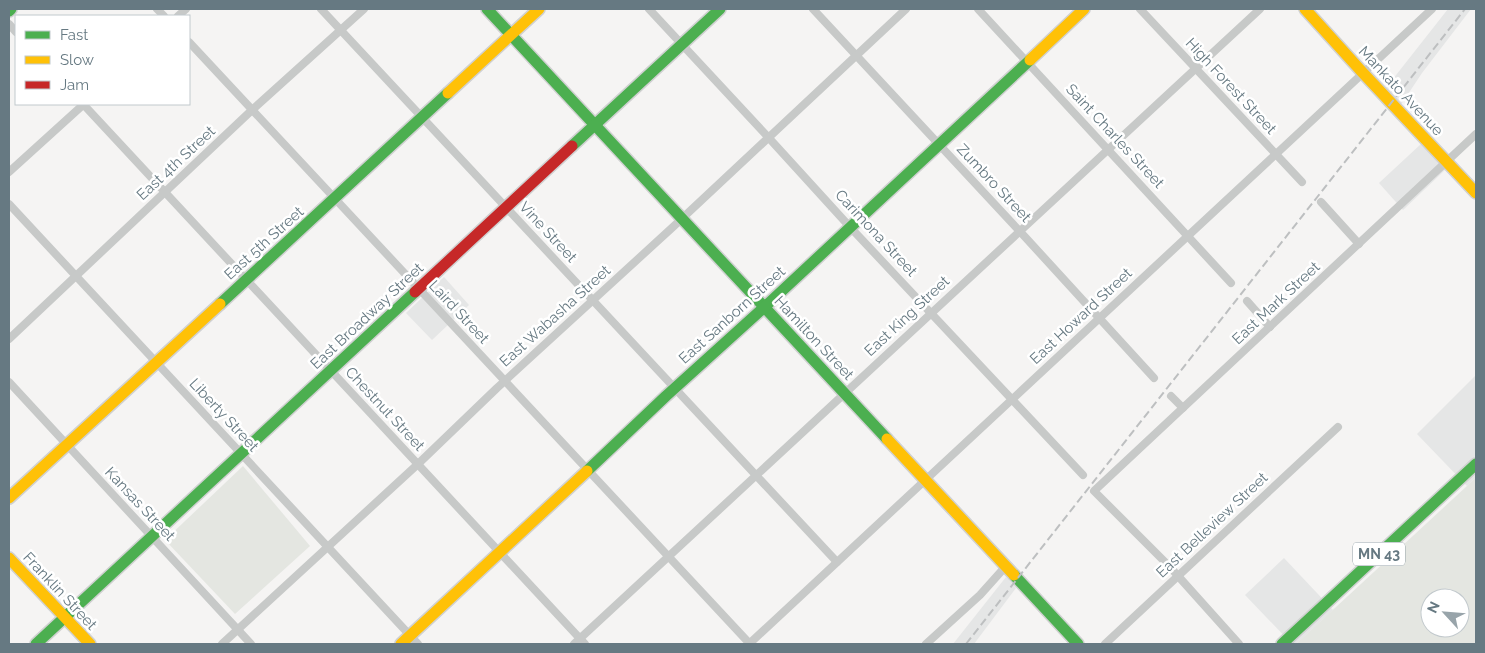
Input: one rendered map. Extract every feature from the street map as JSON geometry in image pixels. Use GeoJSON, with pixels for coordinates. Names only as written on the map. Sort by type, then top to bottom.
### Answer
{"type":"FeatureCollection","features":[{"type":"Feature","properties":{"kind":"street","name":"Vine Street"},"geometry":{"type":"LineString","coordinates":[[322,9],[837,562]]}},
{"type":"Feature","properties":{"kind":"street","name":"East 4th Street"},"geometry":{"type":"LineString","coordinates":[[9,339],[252,110],[364,9]]}},
{"type":"Feature","properties":{"kind":"street","name":"Hamilton Street"},"geometry":{"type":"LineString","coordinates":[[487,9],[1078,644]]}},
{"type":"Feature","properties":{"kind":"street","name":"East 5th Street"},"geometry":{"type":"LineString","coordinates":[[9,498],[539,9]]}},
{"type":"Feature","properties":{"kind":"street","name":"Carimona Street"},"geometry":{"type":"LineString","coordinates":[[649,9],[1083,475]]}},
{"type":"Feature","properties":{"kind":"street","name":"East Broadway Street"},"geometry":{"type":"LineString","coordinates":[[36,644],[720,9]]}},
{"type":"Feature","properties":{"kind":"street","name":"Zumbro Street"},"geometry":{"type":"LineString","coordinates":[[813,9],[1154,378]]}},
{"type":"Feature","properties":{"kind":"street","name":"East Wabasha Street"},"geometry":{"type":"LineString","coordinates":[[222,644],[418,464],[504,381],[682,219],[906,9]]}},
{"type":"Feature","properties":{"kind":"street","name":"Saint Charles Street"},"geometry":{"type":"LineString","coordinates":[[978,9],[1028,61],[1231,284]]}},
{"type":"Feature","properties":{"kind":"street","name":"East Sanborn Street"},"geometry":{"type":"LineString","coordinates":[[401,644],[415,640],[500,552],[674,388],[764,307],[1084,9]]}},
{"type":"Feature","properties":{"kind":"street","name":"High Forest Street"},"geometry":{"type":"LineString","coordinates":[[1140,9],[1302,182]]}},
{"type":"Feature","properties":{"kind":"street","name":"East King Street"},"geometry":{"type":"LineString","coordinates":[[580,642],[668,557],[1260,9]]}},
{"type":"Feature","properties":{"kind":"street","name":"Mankato Avenue"},"geometry":{"type":"LineString","coordinates":[[1305,9],[1476,193]]}},
{"type":"Feature","properties":{"kind":"street","name":"East Howard Street"},"geometry":{"type":"LineString","coordinates":[[750,644],[1432,9]]}},
{"type":"Feature","properties":{"kind":"street","name":"Laird Street"},"geometry":{"type":"LineString","coordinates":[[190,43],[750,644]]}},
{"type":"Feature","properties":{"kind":"street"},"geometry":{"type":"LineString","coordinates":[[9,172],[82,105]]}},
{"type":"Feature","properties":{"kind":"street","name":"Chestnut Street"},"geometry":{"type":"LineString","coordinates":[[84,105],[500,552],[580,642]]}},
{"type":"Feature","properties":{"kind":"street","name":"East Mark Street"},"geometry":{"type":"LineString","coordinates":[[1178,576],[1094,492],[1476,134]]}},
{"type":"Feature","properties":{"kind":"street"},"geometry":{"type":"LineString","coordinates":[[1321,202],[1359,244]]}},
{"type":"Feature","properties":{"kind":"street","name":"Liberty Street"},"geometry":{"type":"LineString","coordinates":[[9,204],[415,640]]}},
{"type":"Feature","properties":{"kind":"street"},"geometry":{"type":"LineString","coordinates":[[1247,302],[1270,327]]}},
{"type":"Feature","properties":{"kind":"street","name":"Kansas Street"},"geometry":{"type":"LineString","coordinates":[[9,382],[251,644]]}},
{"type":"Feature","properties":{"kind":"street"},"geometry":{"type":"LineString","coordinates":[[1171,396],[1183,408]]}},
{"type":"Feature","properties":{"kind":"street","name":"East Belleview Street"},"geometry":{"type":"LineString","coordinates":[[1105,644],[1338,427]]}},
{"type":"Feature","properties":{"kind":"street","name":"MN 43"},"geometry":{"type":"LineString","coordinates":[[1282,644],[1476,464]]}},
{"type":"Feature","properties":{"kind":"street","name":"Franklin Street"},"geometry":{"type":"LineString","coordinates":[[9,558],[90,644]]}},
{"type":"Feature","properties":{"kind":"street"},"geometry":{"type":"LineString","coordinates":[[926,644],[980,595],[1006,566]]}},
{"type":"Feature","properties":{"kind":"street"},"geometry":{"type":"LineString","coordinates":[[1178,576],[1239,644]]}},
{"type":"Feature","properties":{"kind":"shaded area"},"geometry":{"type":"Polygon","coordinates":[[[1448,9],[1471,9],[1422,73],[1394,115],[1378,98],[1448,9]]]}},
{"type":"Feature","properties":{"kind":"shaded area"},"geometry":{"type":"Polygon","coordinates":[[[1421,144],[1445,170],[1403,210],[1379,183],[1421,144]]]}},
{"type":"Feature","properties":{"kind":"shaded area"},"geometry":{"type":"Polygon","coordinates":[[[444,277],[469,305],[432,340],[406,313],[444,277]]]}},
{"type":"Feature","properties":{"kind":"shaded area"},"geometry":{"type":"Polygon","coordinates":[[[1476,375],[1476,477],[1467,486],[1417,434],[1476,375]]]}},
{"type":"Feature","properties":{"kind":"shaded area"},"geometry":{"type":"Polygon","coordinates":[[[243,466],[310,546],[235,614],[165,540],[243,466]]]}},
{"type":"Feature","properties":{"kind":"shaded area"},"geometry":{"type":"Polygon","coordinates":[[[1476,477],[1476,644],[1296,644],[1467,486],[1476,477]]]}},
{"type":"Feature","properties":{"kind":"shaded area"},"geometry":{"type":"Polygon","coordinates":[[[1284,558],[1333,610],[1296,644],[1292,644],[1245,595],[1284,558]]]}},
{"type":"Feature","properties":{"kind":"shaded area"},"geometry":{"type":"Polygon","coordinates":[[[1006,577],[1016,588],[974,644],[953,644],[1006,577]]]}},
{"type":"Feature","properties":{"kind":"railway"},"geometry":{"type":"LineString","coordinates":[[966,644],[1465,9]]}},
{"type":"Feature","properties":{"kind":"traffic: fast"},"geometry":{"type":"LineString","coordinates":[[487,9],[887,439]]}},
{"type":"Feature","properties":{"kind":"traffic: fast"},"geometry":{"type":"LineString","coordinates":[[572,146],[720,9]]}},
{"type":"Feature","properties":{"kind":"traffic: fast"},"geometry":{"type":"LineString","coordinates":[[587,471],[1030,60]]}},
{"type":"Feature","properties":{"kind":"traffic: fast"},"geometry":{"type":"LineString","coordinates":[[220,304],[448,93]]}},
{"type":"Feature","properties":{"kind":"traffic: fast"},"geometry":{"type":"LineString","coordinates":[[36,644],[415,292]]}},
{"type":"Feature","properties":{"kind":"traffic: fast"},"geometry":{"type":"LineString","coordinates":[[1282,644],[1476,464]]}},
{"type":"Feature","properties":{"kind":"traffic: fast"},"geometry":{"type":"LineString","coordinates":[[1014,575],[1078,644]]}},
{"type":"Feature","properties":{"kind":"traffic: slow"},"geometry":{"type":"LineString","coordinates":[[448,93],[539,9]]}},
{"type":"Feature","properties":{"kind":"traffic: slow"},"geometry":{"type":"LineString","coordinates":[[1030,60],[1084,9]]}},
{"type":"Feature","properties":{"kind":"traffic: slow"},"geometry":{"type":"LineString","coordinates":[[1305,9],[1476,193]]}},
{"type":"Feature","properties":{"kind":"traffic: slow"},"geometry":{"type":"LineString","coordinates":[[9,498],[220,304]]}},
{"type":"Feature","properties":{"kind":"traffic: slow"},"geometry":{"type":"LineString","coordinates":[[887,439],[1014,575]]}},
{"type":"Feature","properties":{"kind":"traffic: slow"},"geometry":{"type":"LineString","coordinates":[[401,644],[587,471]]}},
{"type":"Feature","properties":{"kind":"traffic: slow"},"geometry":{"type":"LineString","coordinates":[[9,558],[90,644]]}},
{"type":"Feature","properties":{"kind":"traffic: jam"},"geometry":{"type":"LineString","coordinates":[[415,292],[572,146]]}}]}
